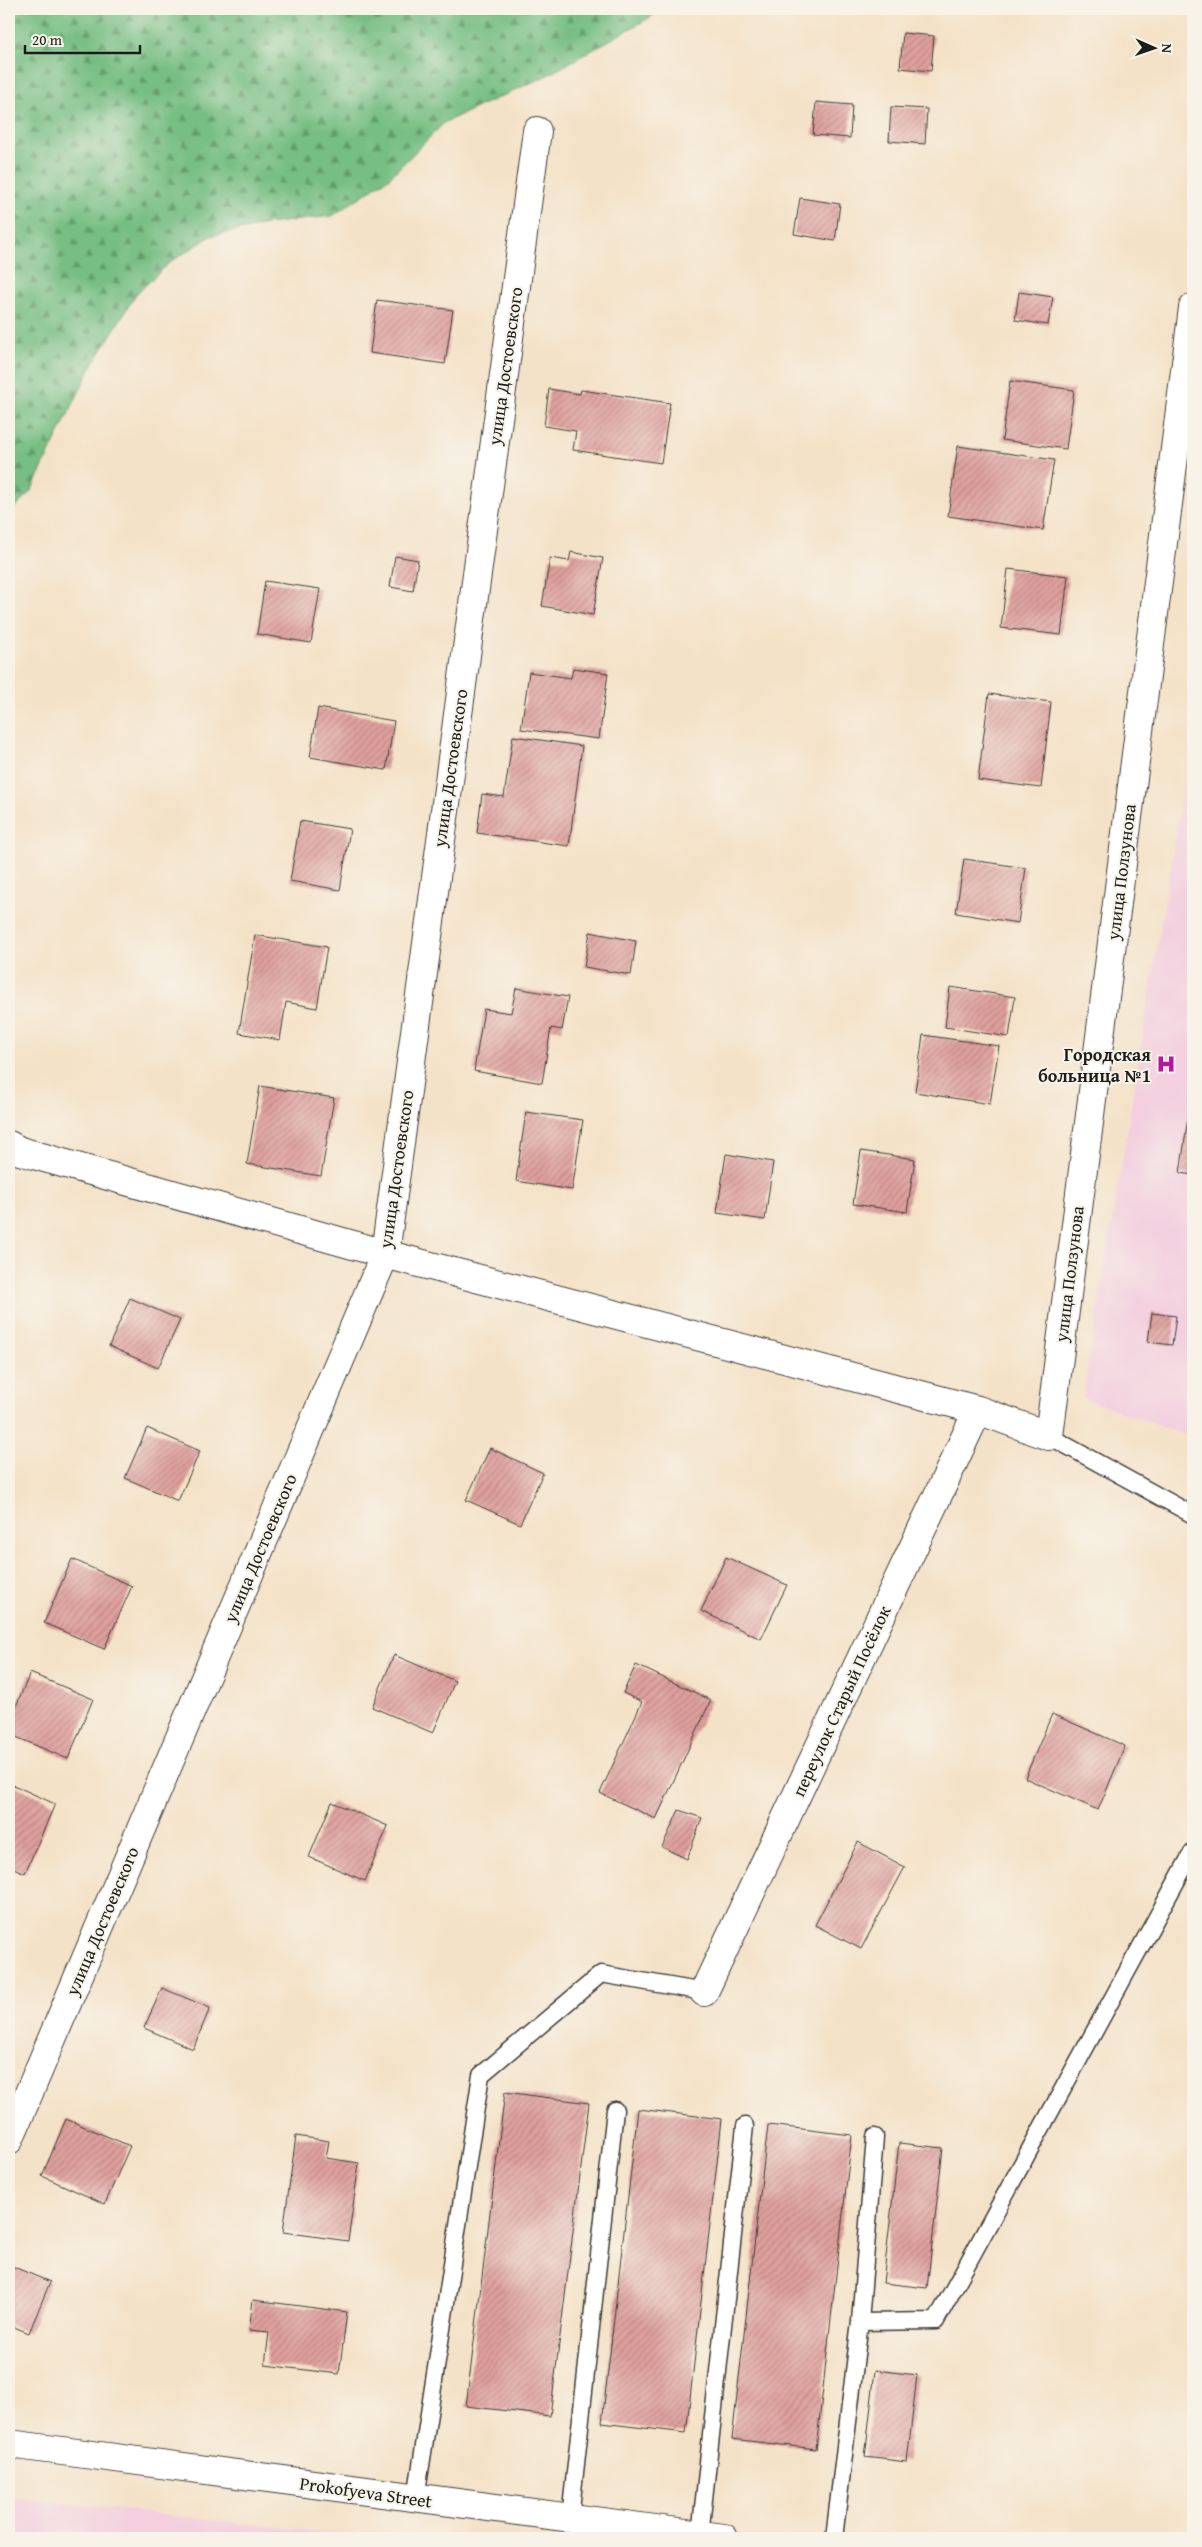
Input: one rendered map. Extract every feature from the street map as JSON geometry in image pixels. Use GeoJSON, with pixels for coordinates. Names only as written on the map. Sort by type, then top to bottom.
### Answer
{"type":"FeatureCollection","features":[{"type":"Feature","properties":{"kind":"street","name":"улица Достоевского"},"geometry":{"type":"LineString","coordinates":[[9,2140],[385,1254],[537,131]]}},
{"type":"Feature","properties":{"kind":"street","name":"улица Ползунова"},"geometry":{"type":"LineString","coordinates":[[1049,1436],[1184,461],[1193,308]]}},
{"type":"Feature","properties":{"kind":"street"},"geometry":{"type":"LineString","coordinates":[[9,1145],[20,1151],[385,1254],[978,1410],[1049,1436]]}},
{"type":"Feature","properties":{"kind":"street","name":"переулок Старый Посёлок"},"geometry":{"type":"LineString","coordinates":[[704,1992],[978,1410]]}},
{"type":"Feature","properties":{"kind":"street","name":"Prokofyeva Street"},"geometry":{"type":"LineString","coordinates":[[9,2444],[712,2537]]}},
{"type":"Feature","properties":{"kind":"lane"},"geometry":{"type":"LineString","coordinates":[[1049,1436],[1193,1515]]}},
{"type":"Feature","properties":{"kind":"lane"},"geometry":{"type":"LineString","coordinates":[[860,2322],[936,2321],[1193,1851]]}},
{"type":"Feature","properties":{"kind":"lane"},"geometry":{"type":"LineString","coordinates":[[416,2498],[482,2075],[601,1974],[704,1992]]}},
{"type":"Feature","properties":{"kind":"lane"},"geometry":{"type":"LineString","coordinates":[[570,2518],[615,2110]]}},
{"type":"Feature","properties":{"kind":"lane"},"geometry":{"type":"LineString","coordinates":[[712,2537],[745,2126]]}},
{"type":"Feature","properties":{"kind":"lane"},"geometry":{"type":"LineString","coordinates":[[834,2538],[860,2322],[875,2137]]}},
{"type":"Feature","properties":{"kind":"shaded area","name":"Городская больница №1"},"geometry":{"type":"Polygon","coordinates":[[[1193,730],[1193,1438],[1083,1398],[1193,730]]]}},
{"type":"Feature","properties":{"kind":"shaded area"},"geometry":{"type":"Polygon","coordinates":[[[9,2497],[373,2538],[9,2538],[9,2497]]]}},
{"type":"Feature","properties":{"kind":"green space"},"geometry":{"type":"Polygon","coordinates":[[[9,9],[665,9],[546,76],[445,122],[390,177],[332,216],[267,224],[211,236],[169,263],[136,294],[91,367],[31,491],[9,514],[9,9]]]}},
{"type":"Feature","properties":{"kind":"building"},"geometry":{"type":"Polygon","coordinates":[[[903,33],[934,36],[931,71],[900,68],[903,33]]]}},
{"type":"Feature","properties":{"kind":"building"},"geometry":{"type":"Polygon","coordinates":[[[816,102],[852,105],[850,138],[813,135],[816,102]]]}},
{"type":"Feature","properties":{"kind":"building"},"geometry":{"type":"Polygon","coordinates":[[[891,107],[927,109],[925,144],[889,141],[891,107]]]}},
{"type":"Feature","properties":{"kind":"building"},"geometry":{"type":"Polygon","coordinates":[[[800,198],[840,204],[835,241],[794,234],[800,198]]]}},
{"type":"Feature","properties":{"kind":"building"},"geometry":{"type":"Polygon","coordinates":[[[1019,292],[1053,297],[1048,325],[1015,320],[1019,292]]]}},
{"type":"Feature","properties":{"kind":"building"},"geometry":{"type":"Polygon","coordinates":[[[377,300],[453,310],[445,364],[370,353],[377,300]]]}},
{"type":"Feature","properties":{"kind":"building"},"geometry":{"type":"Polygon","coordinates":[[[1010,381],[1074,390],[1066,449],[1002,440],[1010,381]]]}},
{"type":"Feature","properties":{"kind":"building"},"geometry":{"type":"Polygon","coordinates":[[[549,389],[580,394],[581,390],[670,403],[661,463],[573,450],[576,431],[544,426],[549,389]]]}},
{"type":"Feature","properties":{"kind":"building"},"geometry":{"type":"Polygon","coordinates":[[[958,446],[1054,460],[1043,530],[948,516],[958,446]]]}},
{"type":"Feature","properties":{"kind":"building"},"geometry":{"type":"Polygon","coordinates":[[[571,552],[603,558],[593,615],[542,606],[550,558],[569,561],[571,552]]]}},
{"type":"Feature","properties":{"kind":"building"},"geometry":{"type":"Polygon","coordinates":[[[395,556],[418,560],[413,591],[390,587],[395,556]]]}},
{"type":"Feature","properties":{"kind":"building"},"geometry":{"type":"Polygon","coordinates":[[[1008,569],[1068,576],[1061,635],[1001,628],[1008,569]]]}},
{"type":"Feature","properties":{"kind":"building"},"geometry":{"type":"Polygon","coordinates":[[[265,581],[320,589],[311,643],[257,634],[265,581]]]}},
{"type":"Feature","properties":{"kind":"building"},"geometry":{"type":"Polygon","coordinates":[[[573,668],[608,673],[599,739],[521,729],[529,672],[571,678],[573,668]]]}},
{"type":"Feature","properties":{"kind":"building"},"geometry":{"type":"Polygon","coordinates":[[[989,694],[1051,702],[1041,788],[978,780],[989,694]]]}},
{"type":"Feature","properties":{"kind":"building"},"geometry":{"type":"Polygon","coordinates":[[[318,708],[394,721],[386,770],[310,757],[318,708]]]}},
{"type":"Feature","properties":{"kind":"building"},"geometry":{"type":"Polygon","coordinates":[[[513,736],[582,746],[569,846],[477,833],[482,794],[504,797],[513,736]]]}},
{"type":"Feature","properties":{"kind":"building"},"geometry":{"type":"Polygon","coordinates":[[[300,821],[350,829],[340,890],[290,881],[300,821]]]}},
{"type":"Feature","properties":{"kind":"building"},"geometry":{"type":"Polygon","coordinates":[[[964,859],[1026,868],[1018,923],[956,913],[964,859]]]}},
{"type":"Feature","properties":{"kind":"building"},"geometry":{"type":"Polygon","coordinates":[[[590,932],[636,941],[631,975],[584,967],[590,932]]]}},
{"type":"Feature","properties":{"kind":"building"},"geometry":{"type":"Polygon","coordinates":[[[255,935],[327,947],[317,1008],[286,1002],[280,1040],[239,1033],[255,935]]]}},
{"type":"Feature","properties":{"kind":"building"},"geometry":{"type":"Polygon","coordinates":[[[950,987],[1015,997],[1009,1037],[945,1027],[950,987]]]}},
{"type":"Feature","properties":{"kind":"building"},"geometry":{"type":"Polygon","coordinates":[[[516,988],[568,997],[562,1030],[551,1028],[542,1083],[474,1071],[484,1009],[511,1013],[516,988]]]}},
{"type":"Feature","properties":{"kind":"building"},"geometry":{"type":"Polygon","coordinates":[[[923,1035],[999,1046],[990,1104],[915,1092],[923,1035]]]}},
{"type":"Feature","properties":{"kind":"building"},"geometry":{"type":"Polygon","coordinates":[[[260,1086],[334,1098],[321,1176],[247,1164],[260,1086]]]}},
{"type":"Feature","properties":{"kind":"building"},"geometry":{"type":"Polygon","coordinates":[[[1193,1091],[1193,1175],[1180,1173],[1193,1091]]]}},
{"type":"Feature","properties":{"kind":"building"},"geometry":{"type":"Polygon","coordinates":[[[526,1112],[583,1120],[572,1190],[516,1181],[526,1112]]]}},
{"type":"Feature","properties":{"kind":"building"},"geometry":{"type":"Polygon","coordinates":[[[861,1151],[915,1159],[907,1212],[853,1204],[861,1151]]]}},
{"type":"Feature","properties":{"kind":"building"},"geometry":{"type":"Polygon","coordinates":[[[726,1154],[773,1162],[765,1220],[717,1213],[726,1154]]]}},
{"type":"Feature","properties":{"kind":"building"},"geometry":{"type":"Polygon","coordinates":[[[130,1298],[180,1320],[158,1368],[109,1346],[130,1298]]]}},
{"type":"Feature","properties":{"kind":"building"},"geometry":{"type":"Polygon","coordinates":[[[1152,1313],[1176,1316],[1172,1345],[1148,1342],[1152,1313]]]}},
{"type":"Feature","properties":{"kind":"building"},"geometry":{"type":"Polygon","coordinates":[[[147,1428],[200,1451],[178,1501],[125,1478],[147,1428]]]}},
{"type":"Feature","properties":{"kind":"building"},"geometry":{"type":"Polygon","coordinates":[[[490,1448],[543,1473],[520,1524],[466,1500],[490,1448]]]}},
{"type":"Feature","properties":{"kind":"building"},"geometry":{"type":"Polygon","coordinates":[[[726,1557],[787,1585],[761,1639],[701,1611],[726,1557]]]}},
{"type":"Feature","properties":{"kind":"building"},"geometry":{"type":"Polygon","coordinates":[[[72,1559],[132,1586],[104,1649],[44,1623],[72,1559]]]}},
{"type":"Feature","properties":{"kind":"building"},"geometry":{"type":"Polygon","coordinates":[[[394,1655],[455,1681],[433,1733],[372,1707],[394,1655]]]}},
{"type":"Feature","properties":{"kind":"building"},"geometry":{"type":"Polygon","coordinates":[[[636,1665],[711,1700],[656,1819],[600,1793],[642,1702],[623,1693],[636,1665]]]}},
{"type":"Feature","properties":{"kind":"building"},"geometry":{"type":"Polygon","coordinates":[[[30,1673],[93,1699],[68,1759],[9,1734],[9,1723],[30,1673]]]}},
{"type":"Feature","properties":{"kind":"building"},"geometry":{"type":"Polygon","coordinates":[[[1052,1714],[1125,1746],[1098,1810],[1025,1778],[1052,1714]]]}},
{"type":"Feature","properties":{"kind":"building"},"geometry":{"type":"Polygon","coordinates":[[[9,1783],[55,1804],[25,1873],[9,1866],[9,1783]]]}},
{"type":"Feature","properties":{"kind":"building"},"geometry":{"type":"Polygon","coordinates":[[[332,1802],[388,1826],[365,1881],[309,1857],[332,1802]]]}},
{"type":"Feature","properties":{"kind":"building"},"geometry":{"type":"Polygon","coordinates":[[[679,1810],[702,1818],[687,1859],[662,1847],[679,1810]]]}},
{"type":"Feature","properties":{"kind":"building"},"geometry":{"type":"Polygon","coordinates":[[[858,1842],[905,1867],[861,1949],[815,1925],[858,1842]]]}},
{"type":"Feature","properties":{"kind":"building"},"geometry":{"type":"Polygon","coordinates":[[[162,1988],[210,2008],[193,2049],[144,2028],[162,1988]]]}},
{"type":"Feature","properties":{"kind":"building"},"geometry":{"type":"Polygon","coordinates":[[[505,2092],[589,2103],[550,2416],[466,2406],[505,2092]]]}},
{"type":"Feature","properties":{"kind":"building"},"geometry":{"type":"Polygon","coordinates":[[[638,2109],[722,2119],[686,2433],[602,2423],[638,2109]]]}},
{"type":"Feature","properties":{"kind":"building"},"geometry":{"type":"Polygon","coordinates":[[[66,2119],[130,2146],[105,2204],[42,2176],[66,2119]]]}},
{"type":"Feature","properties":{"kind":"building"},"geometry":{"type":"Polygon","coordinates":[[[768,2125],[852,2135],[816,2449],[732,2439],[768,2125]]]}},
{"type":"Feature","properties":{"kind":"building"},"geometry":{"type":"Polygon","coordinates":[[[296,2136],[329,2141],[326,2158],[359,2163],[348,2241],[283,2232],[296,2136]]]}},
{"type":"Feature","properties":{"kind":"building"},"geometry":{"type":"Polygon","coordinates":[[[899,2143],[943,2148],[927,2288],[883,2283],[899,2143]]]}},
{"type":"Feature","properties":{"kind":"building"},"geometry":{"type":"Polygon","coordinates":[[[9,2265],[50,2282],[29,2333],[9,2325],[9,2265]]]}},
{"type":"Feature","properties":{"kind":"building"},"geometry":{"type":"Polygon","coordinates":[[[253,2300],[347,2312],[339,2374],[265,2365],[269,2332],[249,2330],[253,2300]]]}},
{"type":"Feature","properties":{"kind":"building"},"geometry":{"type":"Polygon","coordinates":[[[875,2370],[917,2375],[907,2462],[865,2457],[875,2370]]]}},
{"type":"Feature","properties":{"kind":"place","name":"Городская больница №1"},"geometry":{"type":"Point","coordinates":[1166,1064]}}]}
